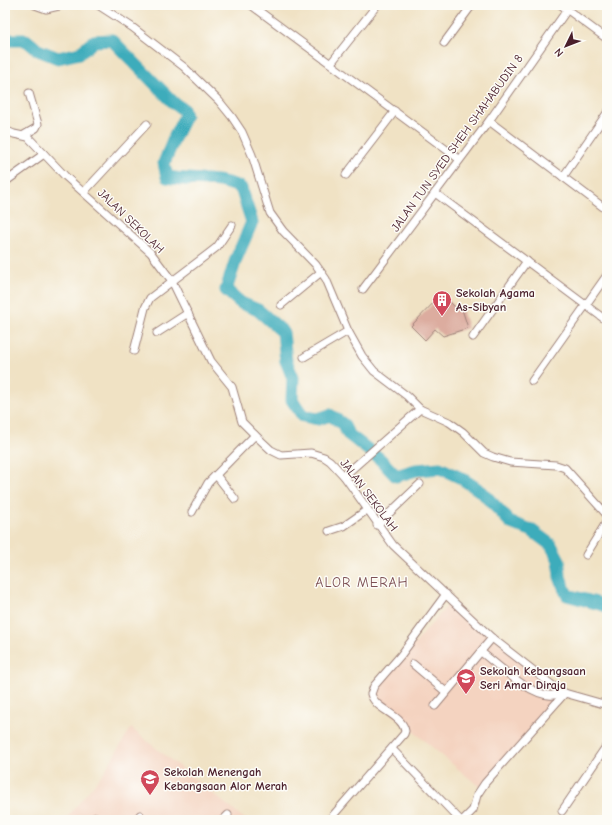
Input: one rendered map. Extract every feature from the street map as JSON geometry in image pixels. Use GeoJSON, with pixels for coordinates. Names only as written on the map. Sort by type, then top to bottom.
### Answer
{"type":"FeatureCollection","features":[{"type":"Feature","properties":{"kind":"street"},"geometry":{"type":"LineString","coordinates":[[35,5],[46,9],[63,5]]}},
{"type":"Feature","properties":{"kind":"street"},"geometry":{"type":"LineString","coordinates":[[98,5],[132,27],[184,67],[219,101],[242,132],[252,155],[270,213],[283,232],[321,272],[329,286],[348,331],[369,366],[407,396],[420,409],[457,428],[484,453],[493,458],[510,462],[561,466],[570,473],[607,515]]}},
{"type":"Feature","properties":{"kind":"street"},"geometry":{"type":"LineString","coordinates":[[251,5],[459,159]]}},
{"type":"Feature","properties":{"kind":"street"},"geometry":{"type":"LineString","coordinates":[[444,43],[472,5]]}},
{"type":"Feature","properties":{"kind":"street"},"geometry":{"type":"LineString","coordinates":[[561,5],[607,39]]}},
{"type":"Feature","properties":{"kind":"street"},"geometry":{"type":"LineString","coordinates":[[331,63],[374,6]]}},
{"type":"Feature","properties":{"kind":"street","name":"JALAN TUN SYED SHEH SHAHABUDIN 8"},"geometry":{"type":"LineString","coordinates":[[363,289],[488,121],[567,10]]}},
{"type":"Feature","properties":{"kind":"street"},"geometry":{"type":"LineString","coordinates":[[24,136],[36,128],[38,124],[29,93]]}},
{"type":"Feature","properties":{"kind":"street"},"geometry":{"type":"LineString","coordinates":[[346,175],[394,111]]}},
{"type":"Feature","properties":{"kind":"street"},"geometry":{"type":"LineString","coordinates":[[563,178],[607,113]]}},
{"type":"Feature","properties":{"kind":"street"},"geometry":{"type":"LineString","coordinates":[[488,121],[607,210]]}},
{"type":"Feature","properties":{"kind":"street"},"geometry":{"type":"LineString","coordinates":[[84,192],[147,124]]}},
{"type":"Feature","properties":{"kind":"street","name":"JALAN SEKOLAH"},"geometry":{"type":"LineString","coordinates":[[5,130],[24,136],[33,141],[65,176],[146,248],[172,281],[211,361],[232,387],[242,422],[255,435],[271,450],[281,455],[311,453],[324,457],[344,476],[378,525],[409,562],[446,594],[492,638],[563,692],[607,705]]}},
{"type":"Feature","properties":{"kind":"street"},"geometry":{"type":"LineString","coordinates":[[5,182],[44,154]]}},
{"type":"Feature","properties":{"kind":"street"},"geometry":{"type":"LineString","coordinates":[[435,193],[607,321]]}},
{"type":"Feature","properties":{"kind":"street"},"geometry":{"type":"LineString","coordinates":[[134,351],[147,303],[156,293],[216,246],[232,225]]}},
{"type":"Feature","properties":{"kind":"street"},"geometry":{"type":"LineString","coordinates":[[472,337],[527,261]]}},
{"type":"Feature","properties":{"kind":"street"},"geometry":{"type":"LineString","coordinates":[[281,305],[321,272]]}},
{"type":"Feature","properties":{"kind":"street"},"geometry":{"type":"LineString","coordinates":[[532,382],[585,304],[607,275]]}},
{"type":"Feature","properties":{"kind":"street"},"geometry":{"type":"LineString","coordinates":[[157,333],[188,313]]}},
{"type":"Feature","properties":{"kind":"street"},"geometry":{"type":"LineString","coordinates":[[304,357],[348,331]]}},
{"type":"Feature","properties":{"kind":"street"},"geometry":{"type":"LineString","coordinates":[[344,476],[420,409]]}},
{"type":"Feature","properties":{"kind":"street"},"geometry":{"type":"LineString","coordinates":[[192,512],[204,488],[255,435]]}},
{"type":"Feature","properties":{"kind":"street"},"geometry":{"type":"LineString","coordinates":[[216,475],[235,499]]}},
{"type":"Feature","properties":{"kind":"street"},"geometry":{"type":"LineString","coordinates":[[378,525],[420,484]]}},
{"type":"Feature","properties":{"kind":"street"},"geometry":{"type":"LineString","coordinates":[[329,531],[344,526],[367,510]]}},
{"type":"Feature","properties":{"kind":"street"},"geometry":{"type":"LineString","coordinates":[[586,555],[607,521]]}},
{"type":"Feature","properties":{"kind":"street"},"geometry":{"type":"LineString","coordinates":[[329,820],[404,734],[404,727],[374,700],[371,694],[372,690],[401,655],[446,594]]}},
{"type":"Feature","properties":{"kind":"street"},"geometry":{"type":"LineString","coordinates":[[435,706],[492,638]]}},
{"type":"Feature","properties":{"kind":"street"},"geometry":{"type":"LineString","coordinates":[[481,652],[524,685],[537,692],[554,695],[563,692]]}},
{"type":"Feature","properties":{"kind":"street"},"geometry":{"type":"LineString","coordinates":[[412,664],[446,692]]}},
{"type":"Feature","properties":{"kind":"street"},"geometry":{"type":"LineString","coordinates":[[463,820],[473,810],[477,795],[485,784],[563,692]]}},
{"type":"Feature","properties":{"kind":"street"},"geometry":{"type":"LineString","coordinates":[[562,811],[607,745]]}},
{"type":"Feature","properties":{"kind":"street"},"geometry":{"type":"LineString","coordinates":[[392,749],[460,820]]}},
{"type":"Feature","properties":{"kind":"street"},"geometry":{"type":"LineString","coordinates":[[92,820],[96,817],[101,820]]}},
{"type":"Feature","properties":{"kind":"shaded area","name":"Sekolah Kebangsaan Seri Amar Diraja"},"geometry":{"type":"Polygon","coordinates":[[[451,601],[561,694],[482,789],[371,696],[451,601]]]}},
{"type":"Feature","properties":{"kind":"shaded area","name":"Sekolah Menengah Kebangsaan Alor Merah"},"geometry":{"type":"Polygon","coordinates":[[[131,728],[246,820],[65,820],[104,772],[131,728]]]}},
{"type":"Feature","properties":{"kind":"building","name":"Sekolah Agama As-Sibyan"},"geometry":{"type":"Polygon","coordinates":[[[442,294],[456,308],[461,306],[468,328],[443,336],[435,329],[425,340],[411,326],[442,294]]]}},
{"type":"Feature","properties":{"kind":"waterway"},"geometry":{"type":"LineString","coordinates":[[5,40],[26,40],[38,50],[58,58],[80,53],[94,41],[112,40],[175,104],[183,109],[185,116],[164,163],[167,177],[223,182],[241,188],[252,222],[236,259],[226,290],[241,303],[258,310],[283,332],[286,361],[293,378],[292,400],[303,416],[318,419],[330,415],[343,424],[348,434],[380,459],[396,476],[416,470],[440,468],[461,478],[482,492],[511,523],[531,530],[551,545],[559,560],[560,577],[567,595],[607,606]]}},
{"type":"Feature","properties":{"kind":"place","name":"Sekolah Agama As-Sibyan"},"geometry":{"type":"Point","coordinates":[442,317]}},
{"type":"Feature","properties":{"kind":"place","name":"Sekolah Kebangsaan Seri Amar Diraja"},"geometry":{"type":"Point","coordinates":[466,695]}},
{"type":"Feature","properties":{"kind":"place","name":"Sekolah Menengah Kebangsaan Alor Merah"},"geometry":{"type":"Point","coordinates":[150,796]}},
{"type":"Feature","properties":{"kind":"district","name":"ALOR MERAH"},"geometry":{"type":"Point","coordinates":[362,582]}}]}
